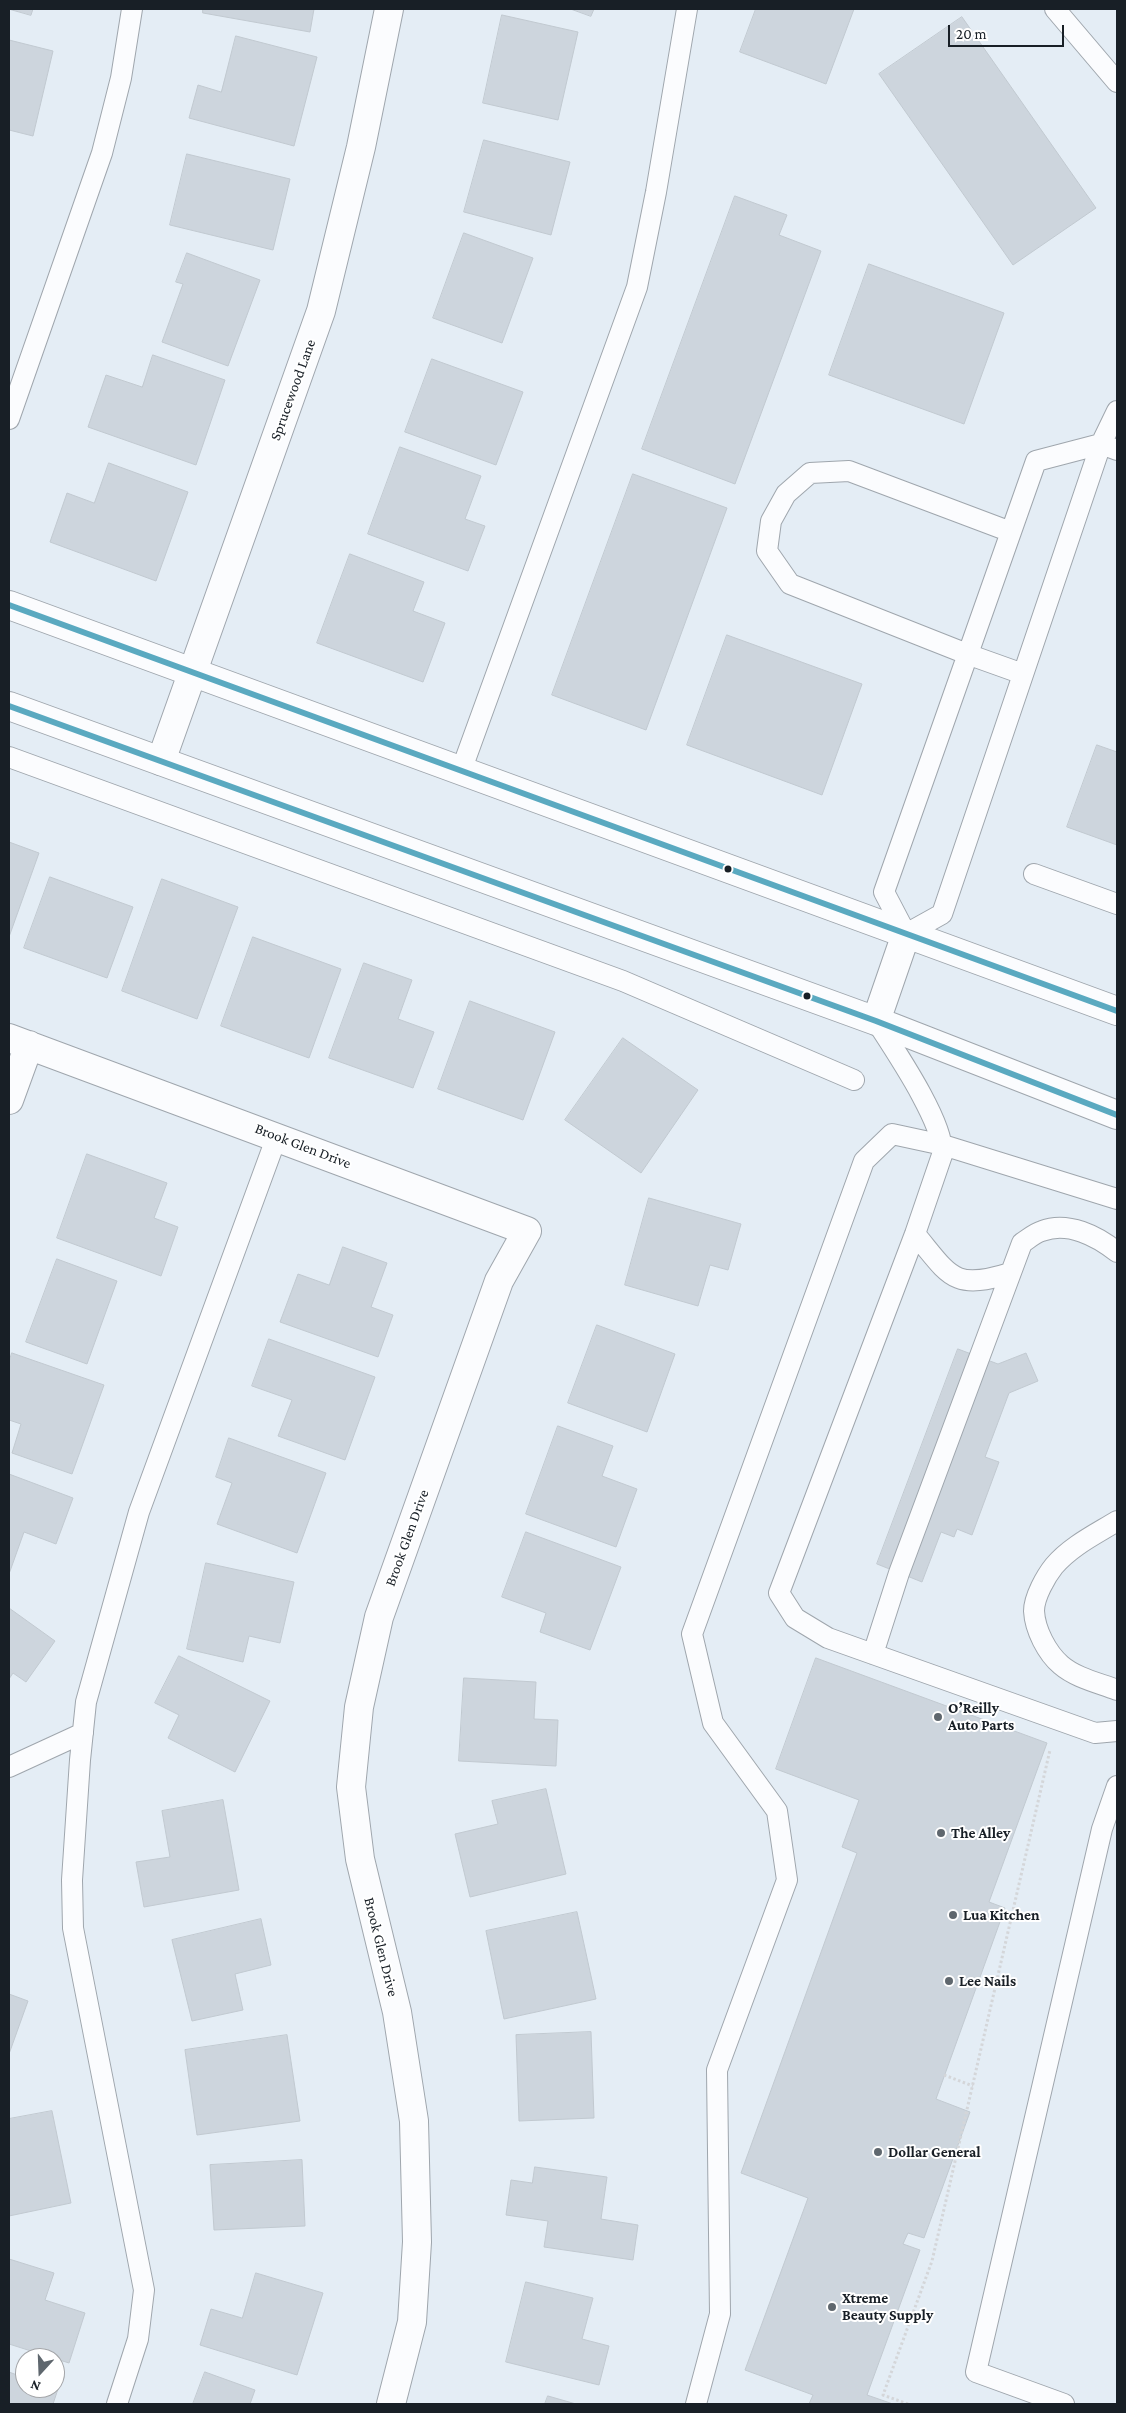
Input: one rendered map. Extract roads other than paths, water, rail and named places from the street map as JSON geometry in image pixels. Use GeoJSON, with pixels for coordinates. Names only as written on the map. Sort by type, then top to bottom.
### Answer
{"type":"FeatureCollection","features":[{"type":"Feature","properties":{"kind":"street","name":"Sprucewood Lane"},"geometry":{"type":"LineString","coordinates":[[161,761],[191,672],[321,311],[361,146],[389,9]]}},
{"type":"Feature","properties":{"kind":"street"},"geometry":{"type":"LineString","coordinates":[[9,605],[1117,1012]]}},
{"type":"Feature","properties":{"kind":"street"},"geometry":{"type":"LineString","coordinates":[[9,706],[876,1021],[1117,1115]]}},
{"type":"Feature","properties":{"kind":"street"},"geometry":{"type":"LineString","coordinates":[[876,1021],[906,934]]}},
{"type":"Feature","properties":{"kind":"street"},"geometry":{"type":"LineString","coordinates":[[9,1100],[19,1042]]}},
{"type":"Feature","properties":{"kind":"street","name":"Brook Glen Drive"},"geometry":{"type":"LineString","coordinates":[[19,1042],[277,1136],[527,1231],[499,1282],[379,1617],[359,1707],[351,1787],[360,1859],[397,2012],[414,2121],[417,2242],[412,2313],[391,2404]]}},
{"type":"Feature","properties":{"kind":"lane"},"geometry":{"type":"LineString","coordinates":[[9,419],[102,153],[121,78],[132,9]]}},
{"type":"Feature","properties":{"kind":"lane"},"geometry":{"type":"LineString","coordinates":[[461,772],[637,287],[656,192],[687,9]]}},
{"type":"Feature","properties":{"kind":"lane"},"geometry":{"type":"LineString","coordinates":[[1055,9],[1117,82]]}},
{"type":"Feature","properties":{"kind":"lane"},"geometry":{"type":"LineString","coordinates":[[1109,447],[1036,461],[884,892],[906,934],[942,914],[1023,674],[1109,447],[1117,411]]}},
{"type":"Feature","properties":{"kind":"lane"},"geometry":{"type":"LineString","coordinates":[[1011,532],[849,471],[810,473],[786,494],[771,521],[767,551],[790,584],[967,654],[1023,674]]}},
{"type":"Feature","properties":{"kind":"lane"},"geometry":{"type":"LineString","coordinates":[[9,757],[623,981],[854,1080]]}},
{"type":"Feature","properties":{"kind":"lane"},"geometry":{"type":"LineString","coordinates":[[1034,874],[1117,904]]}},
{"type":"Feature","properties":{"kind":"lane"},"geometry":{"type":"LineString","coordinates":[[876,1021],[920,1091],[943,1145],[942,1155],[915,1234],[779,1594],[795,1618],[828,1638],[1095,1733],[1117,1731]]}},
{"type":"Feature","properties":{"kind":"lane"},"geometry":{"type":"LineString","coordinates":[[696,2404],[720,2314],[716,2070],[787,1880],[777,1811],[713,1723],[692,1634],[864,1161],[892,1134],[943,1145],[1117,1199]]}},
{"type":"Feature","properties":{"kind":"lane"},"geometry":{"type":"LineString","coordinates":[[117,2404],[138,2339],[144,2290],[73,1928],[72,1880],[83,1733],[89,1693],[139,1512],[277,1136]]}},
{"type":"Feature","properties":{"kind":"lane"},"geometry":{"type":"LineString","coordinates":[[872,1654],[902,1564],[1022,1243],[1042,1231],[1062,1226],[1091,1235],[1117,1252]]}},
{"type":"Feature","properties":{"kind":"lane"},"geometry":{"type":"LineString","coordinates":[[915,1234],[942,1266],[958,1280],[984,1281],[1010,1273]]}},
{"type":"Feature","properties":{"kind":"lane"},"geometry":{"type":"LineString","coordinates":[[1117,1522],[1080,1544],[1054,1566],[1040,1589],[1034,1611],[1043,1643],[1061,1665],[1084,1678],[1117,1690]]}},
{"type":"Feature","properties":{"kind":"lane"},"geometry":{"type":"LineString","coordinates":[[9,1767],[83,1733]]}},
{"type":"Feature","properties":{"kind":"lane"},"geometry":{"type":"LineString","coordinates":[[1064,2404],[976,2372],[1109,1832],[1117,1786]]}},
{"type":"Feature","properties":{"kind":"place","name":"O’Reilly Auto Parts"},"geometry":{"type":"Point","coordinates":[938,1717]}},
{"type":"Feature","properties":{"kind":"place","name":"The Alley"},"geometry":{"type":"Point","coordinates":[941,1833]}},
{"type":"Feature","properties":{"kind":"place","name":"Lua Kitchen"},"geometry":{"type":"Point","coordinates":[953,1915]}},
{"type":"Feature","properties":{"kind":"place","name":"Lee Nails"},"geometry":{"type":"Point","coordinates":[949,1981]}},
{"type":"Feature","properties":{"kind":"place","name":"Dollar General"},"geometry":{"type":"Point","coordinates":[878,2152]}},
{"type":"Feature","properties":{"kind":"place","name":"Xtreme Beauty Supply"},"geometry":{"type":"Point","coordinates":[832,2307]}}]}
